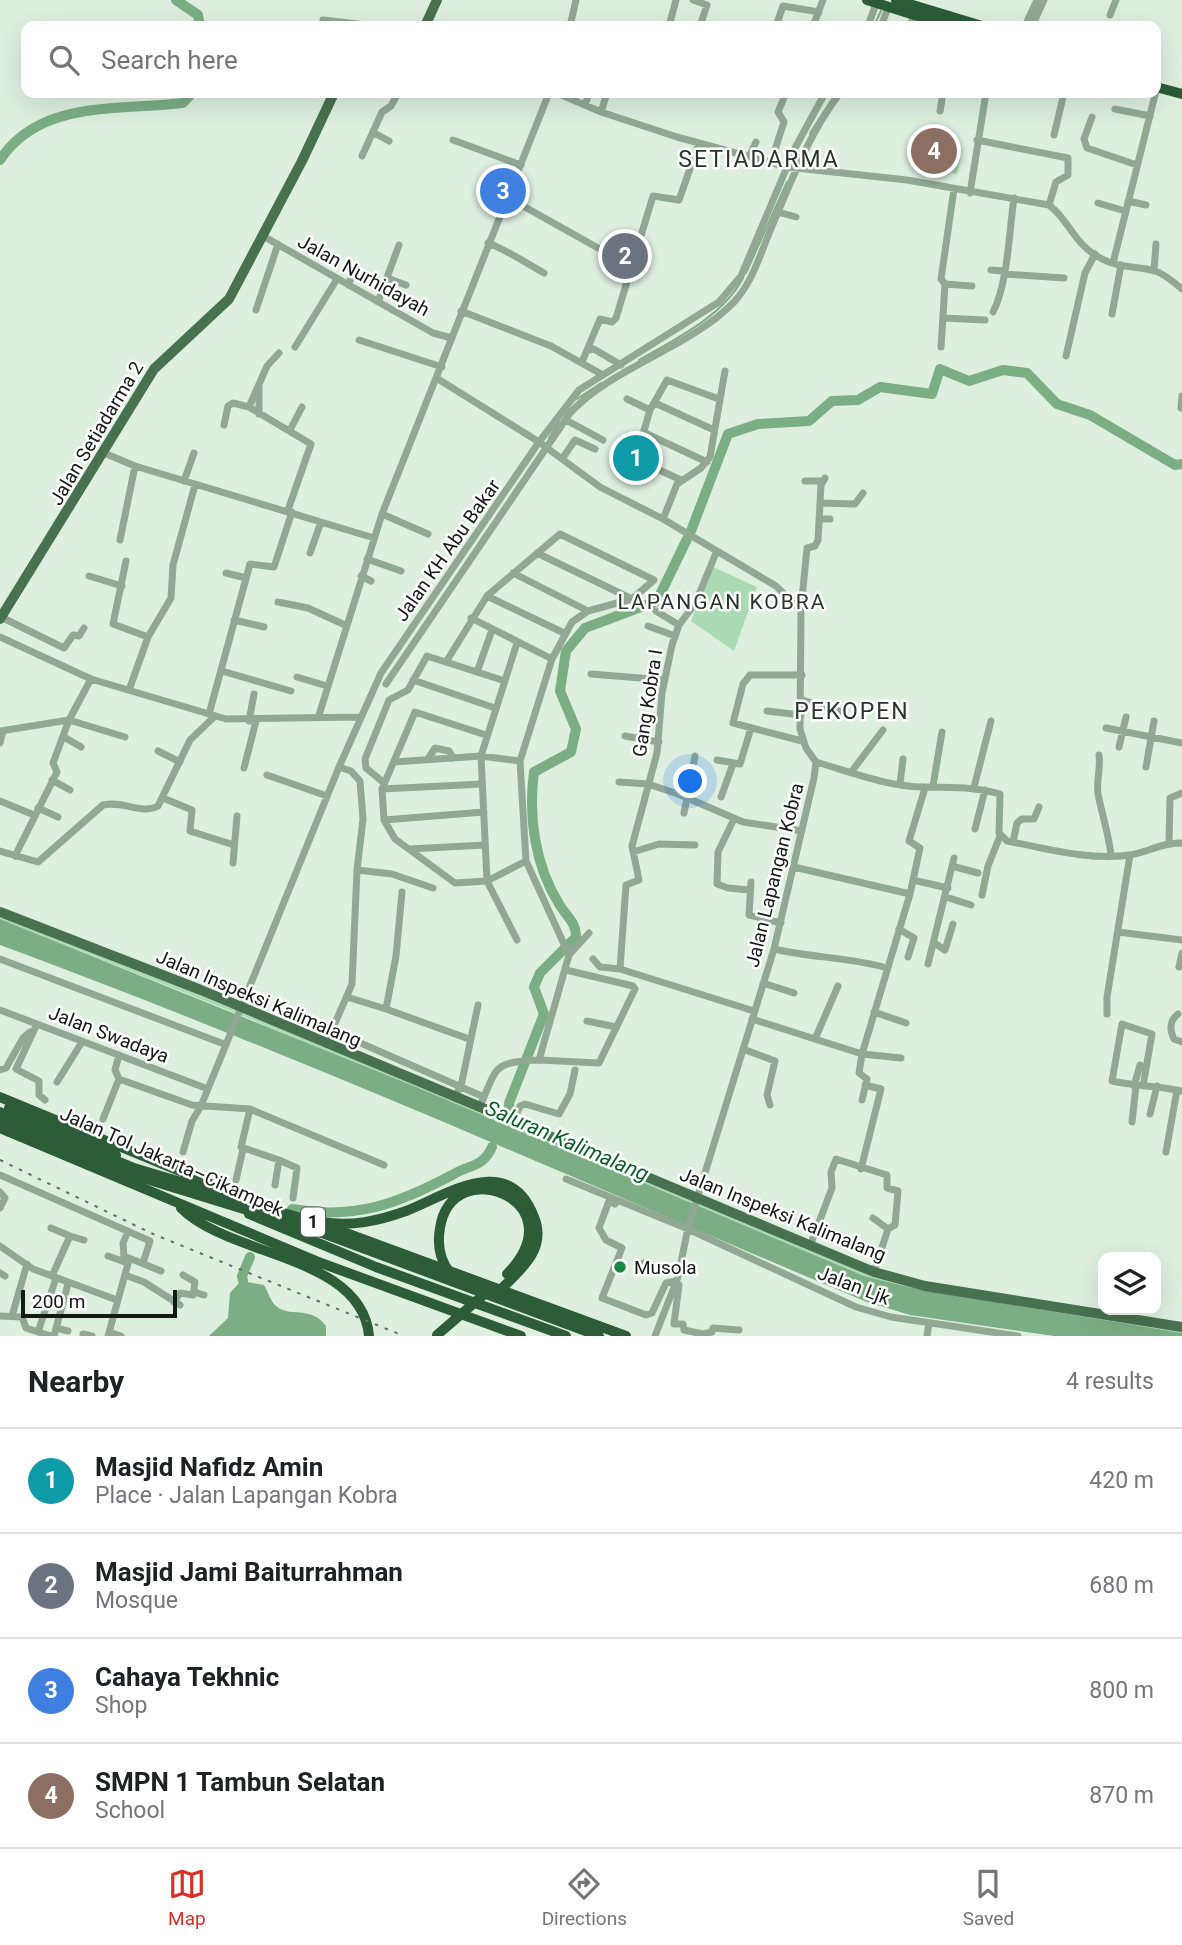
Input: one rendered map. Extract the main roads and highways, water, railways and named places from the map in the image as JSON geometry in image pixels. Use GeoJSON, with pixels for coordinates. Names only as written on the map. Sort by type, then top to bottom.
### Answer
{"type":"FeatureCollection","features":[{"type":"Feature","properties":{"kind":"highway"},"geometry":{"type":"LineString","coordinates":[[881,2],[936,21]]}},
{"type":"Feature","properties":{"kind":"highway"},"geometry":{"type":"LineString","coordinates":[[881,2],[961,21]]}},
{"type":"Feature","properties":{"kind":"highway"},"geometry":{"type":"LineString","coordinates":[[1161,85],[1182,87]]}},
{"type":"Feature","properties":{"kind":"highway"},"geometry":{"type":"LineString","coordinates":[[1161,87],[1182,94]]}},
{"type":"Feature","properties":{"kind":"highway"},"geometry":{"type":"LineString","coordinates":[[0,1097],[269,1208],[328,1223],[368,1223],[406,1211],[467,1184],[484,1181],[502,1184],[517,1193],[531,1208],[537,1239],[530,1259],[439,1336]]}},
{"type":"Feature","properties":{"kind":"highway","name":"Jalan Tol Jakarta–Cikampek"},"geometry":{"type":"LineString","coordinates":[[0,1104],[295,1235],[566,1336]]}},
{"type":"Feature","properties":{"kind":"highway","name":"1"},"geometry":{"type":"LineString","coordinates":[[0,1112],[134,1168],[327,1226],[626,1336]]}},
{"type":"Feature","properties":{"kind":"highway","name":"1"},"geometry":{"type":"LineString","coordinates":[[0,1120],[104,1166],[325,1234],[599,1336]]}},
{"type":"Feature","properties":{"kind":"highway","name":"Jalan Tol Jakarta–Cikampek"},"geometry":{"type":"LineString","coordinates":[[0,1128],[178,1205],[346,1273],[521,1336]]}},
{"type":"Feature","properties":{"kind":"highway"},"geometry":{"type":"LineString","coordinates":[[499,1286],[525,1252],[530,1233],[528,1223],[519,1203],[507,1194],[477,1189],[452,1202],[441,1223],[439,1244],[447,1269],[466,1287],[587,1336]]}},
{"type":"Feature","properties":{"kind":"highway"},"geometry":{"type":"LineString","coordinates":[[178,1205],[202,1226],[339,1284],[362,1309],[369,1336]]}},
{"type":"Feature","properties":{"kind":"main road"},"geometry":{"type":"LineString","coordinates":[[427,21],[437,0]]}},
{"type":"Feature","properties":{"kind":"main road","name":"Jalan Setiadarma 2"},"geometry":{"type":"LineString","coordinates":[[1,618],[154,369],[193,330],[226,303],[263,236],[332,98]]}},
{"type":"Feature","properties":{"kind":"main road","name":"Jalan Inspeksi Kalimalang"},"geometry":{"type":"LineString","coordinates":[[0,912],[874,1272],[925,1286],[1182,1327]]}},
{"type":"Feature","properties":{"kind":"waterway"},"geometry":{"type":"LineString","coordinates":[[176,0],[198,15],[199,21]]}},
{"type":"Feature","properties":{"kind":"waterway"},"geometry":{"type":"LineString","coordinates":[[876,21],[881,11]]}},
{"type":"Feature","properties":{"kind":"waterway"},"geometry":{"type":"LineString","coordinates":[[0,160],[17,140],[36,126],[59,117],[108,108],[183,103],[188,98]]}},
{"type":"Feature","properties":{"kind":"waterway"},"geometry":{"type":"LineString","coordinates":[[810,133],[833,98]]}},
{"type":"Feature","properties":{"kind":"waterway"},"geometry":{"type":"LineString","coordinates":[[746,273],[787,182]]}},
{"type":"Feature","properties":{"kind":"waterway"},"geometry":{"type":"LineString","coordinates":[[639,360],[683,335],[711,315],[724,304],[743,278]]}},
{"type":"Feature","properties":{"kind":"waterway"},"geometry":{"type":"LineString","coordinates":[[691,531],[728,434],[758,424],[809,421],[832,401],[858,400],[880,387],[932,394],[940,369],[969,381],[1003,370],[1027,373],[1057,404],[1090,415],[1175,465],[1182,464]]}},
{"type":"Feature","properties":{"kind":"waterway"},"geometry":{"type":"LineString","coordinates":[[577,399],[601,383]]}},
{"type":"Feature","properties":{"kind":"waterway"},"geometry":{"type":"LineString","coordinates":[[549,438],[559,422]]}},
{"type":"Feature","properties":{"kind":"waterway","name":"Saluran Kalimalang"},"geometry":{"type":"LineString","coordinates":[[510,1115],[509,1103],[544,1014],[534,987],[540,973],[576,937],[573,923],[559,904],[544,873],[535,840],[532,806],[534,772],[571,752],[576,729],[560,691],[566,651],[585,628],[657,601],[687,539]]}},
{"type":"Feature","properties":{"kind":"waterway"},"geometry":{"type":"LineString","coordinates":[[292,1209],[336,1212],[376,1207],[414,1194],[476,1164],[485,1158],[492,1147]]}},
{"type":"Feature","properties":{"kind":"waterway"},"geometry":{"type":"LineString","coordinates":[[243,1281],[242,1276],[250,1257]]}},
{"type":"Feature","properties":{"kind":"railway"},"geometry":{"type":"LineString","coordinates":[[0,1160],[153,1234],[404,1336]]}},
{"type":"Feature","properties":{"kind":"place","name":"SMPN 1 Tambun Selatan"},"geometry":{"type":"Point","coordinates":[934,151]}},
{"type":"Feature","properties":{"kind":"place","name":"Cahaya Tekhnic"},"geometry":{"type":"Point","coordinates":[503,191]}},
{"type":"Feature","properties":{"kind":"place","name":"Masjid Jami Baiturrahman"},"geometry":{"type":"Point","coordinates":[625,256]}},
{"type":"Feature","properties":{"kind":"place","name":"Masjid Nafidz Amin"},"geometry":{"type":"Point","coordinates":[636,458]}},
{"type":"Feature","properties":{"kind":"place","name":"Musola"},"geometry":{"type":"Point","coordinates":[620,1267]}},
{"type":"Feature","properties":{"kind":"district","name":"SETIADARMA"},"geometry":{"type":"Point","coordinates":[759,159]}},
{"type":"Feature","properties":{"kind":"district","name":"LAPANGAN KOBRA"},"geometry":{"type":"Point","coordinates":[722,602]}},
{"type":"Feature","properties":{"kind":"district","name":"PEKOPEN"},"geometry":{"type":"Point","coordinates":[852,711]}}]}
